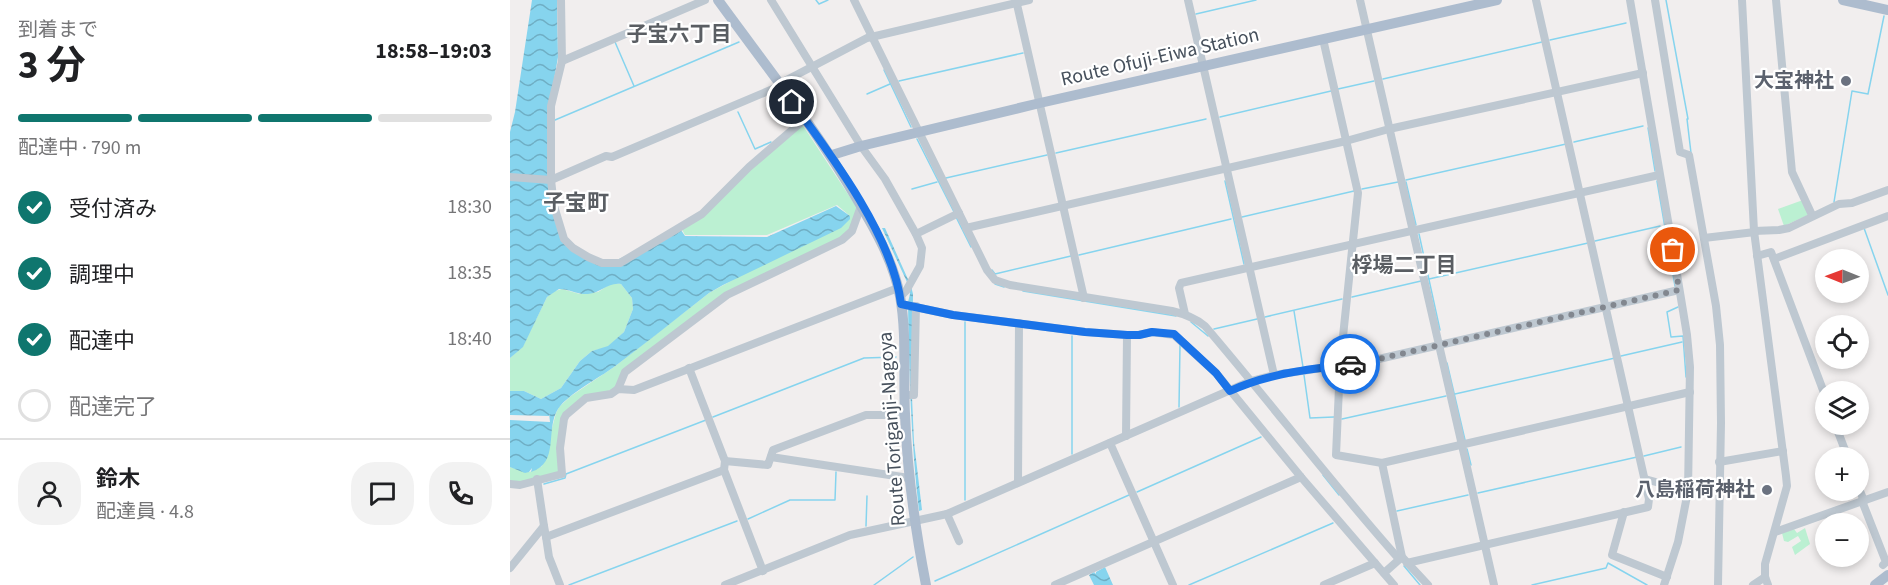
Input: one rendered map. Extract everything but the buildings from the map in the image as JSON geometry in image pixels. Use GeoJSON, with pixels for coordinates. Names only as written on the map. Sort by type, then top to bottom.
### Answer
{"type":"FeatureCollection","features":[{"type":"Feature","properties":{"kind":"main road","name":"Route Toriganji-Nagoya"},"geometry":{"type":"LineString","coordinates":[[718,0],[832,155],[888,255],[906,299],[908,395],[905,415],[909,478],[914,522],[926,585]]}},
{"type":"Feature","properties":{"kind":"main road","name":"Route Ofuji-Eiwa Station"},"geometry":{"type":"LineString","coordinates":[[832,155],[1040,103],[1497,0]]}},
{"type":"Feature","properties":{"kind":"main road"},"geometry":{"type":"LineString","coordinates":[[1843,0],[1888,10]]}},
{"type":"Feature","properties":{"kind":"main road"},"geometry":{"type":"LineString","coordinates":[[1875,585],[1885,570]]}},
{"type":"Feature","properties":{"kind":"street"},"geometry":{"type":"LineString","coordinates":[[561,0],[562,61],[551,106],[551,180],[554,206],[564,239],[588,256],[602,262],[620,263],[702,214],[749,167],[805,119]]}},
{"type":"Feature","properties":{"kind":"street"},"geometry":{"type":"LineString","coordinates":[[562,61],[705,0]]}},
{"type":"Feature","properties":{"kind":"street"},"geometry":{"type":"LineString","coordinates":[[771,0],[861,146],[885,179],[916,234],[921,248],[920,266],[906,299]]}},
{"type":"Feature","properties":{"kind":"street"},"geometry":{"type":"LineString","coordinates":[[854,0],[994,280],[1010,285],[1185,314],[1206,326],[1331,481],[1402,560],[1428,585]]}},
{"type":"Feature","properties":{"kind":"street"},"geometry":{"type":"LineString","coordinates":[[510,177],[551,180],[606,156],[612,157],[779,85],[812,65],[872,36],[1016,1],[1029,0]]}},
{"type":"Feature","properties":{"kind":"street"},"geometry":{"type":"LineString","coordinates":[[1188,0],[1274,375]]}},
{"type":"Feature","properties":{"kind":"street"},"geometry":{"type":"LineString","coordinates":[[1360,0],[1494,585]]}},
{"type":"Feature","properties":{"kind":"street"},"geometry":{"type":"LineString","coordinates":[[1384,573],[1402,560],[1648,507],[1649,499],[1645,479],[1536,0]]}},
{"type":"Feature","properties":{"kind":"street"},"geometry":{"type":"LineString","coordinates":[[1624,512],[1611,555],[1666,581],[1678,542],[1688,491],[1690,392],[1687,335],[1630,0]]}},
{"type":"Feature","properties":{"kind":"street"},"geometry":{"type":"LineString","coordinates":[[1655,0],[1680,152],[1689,155],[1720,345],[1722,423],[1719,462],[1718,585]]}},
{"type":"Feature","properties":{"kind":"street"},"geometry":{"type":"LineString","coordinates":[[1742,0],[1757,256],[1786,486],[1767,555],[1766,581],[1753,585]]}},
{"type":"Feature","properties":{"kind":"street"},"geometry":{"type":"LineString","coordinates":[[1776,0],[1792,172],[1812,215]]}},
{"type":"Feature","properties":{"kind":"street"},"geometry":{"type":"LineString","coordinates":[[1016,1],[1084,298]]}},
{"type":"Feature","properties":{"kind":"street"},"geometry":{"type":"LineString","coordinates":[[1323,39],[1358,194],[1340,365],[1336,455],[1382,463],[1690,392]]}},
{"type":"Feature","properties":{"kind":"street"},"geometry":{"type":"LineString","coordinates":[[966,228],[1346,141],[1389,129],[1643,74]]}},
{"type":"Feature","properties":{"kind":"street"},"geometry":{"type":"LineString","coordinates":[[1185,314],[1179,288],[1181,283],[1659,175]]}},
{"type":"Feature","properties":{"kind":"street"},"geometry":{"type":"LineString","coordinates":[[1704,238],[1779,231],[1839,204],[1852,203],[1888,190]]}},
{"type":"Feature","properties":{"kind":"street"},"geometry":{"type":"LineString","coordinates":[[510,484],[520,485],[562,474],[560,448],[566,415],[586,398],[611,394],[618,389],[626,372],[716,302],[764,276],[842,240],[852,231],[861,206]]}},
{"type":"Feature","properties":{"kind":"street"},"geometry":{"type":"LineString","coordinates":[[916,234],[959,213]]}},
{"type":"Feature","properties":{"kind":"street"},"geometry":{"type":"LineString","coordinates":[[1774,259],[1888,216]]}},
{"type":"Feature","properties":{"kind":"street"},"geometry":{"type":"LineString","coordinates":[[1757,256],[1771,252],[1820,381]]}},
{"type":"Feature","properties":{"kind":"street"},"geometry":{"type":"LineString","coordinates":[[725,585],[850,535],[947,514],[1251,381],[1274,375],[1370,361],[1679,290]]}},
{"type":"Feature","properties":{"kind":"street"},"geometry":{"type":"LineString","coordinates":[[618,389],[634,390],[777,336],[906,299],[953,315],[1127,335],[1152,332],[1174,334],[1216,373],[1394,585]]}},
{"type":"Feature","properties":{"kind":"street"},"geometry":{"type":"LineString","coordinates":[[1018,482],[1019,323]]}},
{"type":"Feature","properties":{"kind":"street"},"geometry":{"type":"LineString","coordinates":[[1126,436],[1127,335]]}},
{"type":"Feature","properties":{"kind":"street"},"geometry":{"type":"LineString","coordinates":[[689,368],[763,571]]}},
{"type":"Feature","properties":{"kind":"street"},"geometry":{"type":"LineString","coordinates":[[546,537],[724,466],[768,465],[774,450],[866,415],[905,415]]}},
{"type":"Feature","properties":{"kind":"street"},"geometry":{"type":"LineString","coordinates":[[1110,443],[1173,585]]}},
{"type":"Feature","properties":{"kind":"street"},"geometry":{"type":"LineString","coordinates":[[1719,462],[1783,451]]}},
{"type":"Feature","properties":{"kind":"street"},"geometry":{"type":"LineString","coordinates":[[771,457],[909,478]]}},
{"type":"Feature","properties":{"kind":"street"},"geometry":{"type":"LineString","coordinates":[[1382,463],[1402,560]]}},
{"type":"Feature","properties":{"kind":"street"},"geometry":{"type":"LineString","coordinates":[[1055,585],[1301,477]]}},
{"type":"Feature","properties":{"kind":"street"},"geometry":{"type":"LineString","coordinates":[[537,479],[549,557],[560,585]]}},
{"type":"Feature","properties":{"kind":"street"},"geometry":{"type":"LineString","coordinates":[[1645,479],[1688,491]]}},
{"type":"Feature","properties":{"kind":"street"},"geometry":{"type":"LineString","coordinates":[[1869,499],[1888,492]]}},
{"type":"Feature","properties":{"kind":"street"},"geometry":{"type":"LineString","coordinates":[[1775,532],[1863,501],[1886,562],[1885,570]]}},
{"type":"Feature","properties":{"kind":"street"},"geometry":{"type":"LineString","coordinates":[[947,514],[959,541]]}},
{"type":"Feature","properties":{"kind":"street"},"geometry":{"type":"LineString","coordinates":[[510,568],[544,526]]}},
{"type":"Feature","properties":{"kind":"street"},"geometry":{"type":"LineString","coordinates":[[1324,585],[1375,563]]}},
{"type":"Feature","properties":{"kind":"green space"},"geometry":{"type":"Polygon","coordinates":[[[800,121],[859,211],[847,234],[733,290],[628,367],[615,389],[587,397],[565,413],[562,471],[520,483],[510,481],[510,467],[528,472],[542,466],[556,413],[571,396],[614,367],[709,293],[850,216],[837,205],[767,235],[685,235],[679,224],[702,212],[800,121]]]}},
{"type":"Feature","properties":{"kind":"green space"},"geometry":{"type":"Polygon","coordinates":[[[1803,200],[1808,215],[1784,226],[1778,209],[1803,200]]]}},
{"type":"Feature","properties":{"kind":"green space"},"geometry":{"type":"Polygon","coordinates":[[[612,283],[621,284],[632,298],[633,309],[624,332],[608,347],[592,351],[580,361],[561,388],[541,399],[524,391],[510,391],[510,358],[523,346],[547,297],[562,289],[580,294],[598,292],[612,283]]]}},
{"type":"Feature","properties":{"kind":"green space"},"geometry":{"type":"Polygon","coordinates":[[[1805,528],[1810,544],[1795,555],[1792,547],[1801,541],[1798,536],[1788,542],[1784,541],[1782,533],[1794,529],[1797,533],[1805,528]]]}},
{"type":"Feature","properties":{"kind":"water"},"geometry":{"type":"Polygon","coordinates":[[[532,0],[557,0],[558,57],[547,121],[549,197],[562,241],[604,266],[681,230],[685,236],[767,237],[836,206],[850,216],[850,219],[841,228],[709,293],[614,367],[584,386],[558,409],[554,417],[546,461],[540,468],[531,472],[532,468],[525,473],[510,467],[510,420],[550,422],[549,413],[549,416],[510,415],[510,391],[524,391],[541,399],[561,388],[580,361],[592,351],[608,346],[624,332],[633,309],[632,298],[621,284],[588,294],[559,289],[547,297],[523,347],[510,358],[510,132],[532,0]]]}},
{"type":"Feature","properties":{"kind":"water"},"geometry":{"type":"Polygon","coordinates":[[[882,228],[885,228],[913,294],[912,397],[914,442],[922,510],[919,511],[911,407],[908,302],[910,294],[907,282],[882,228]]]}},
{"type":"Feature","properties":{"kind":"water"},"geometry":{"type":"Polygon","coordinates":[[[1105,567],[1113,585],[1094,585],[1089,575],[1094,572],[1096,574],[1105,567]]]}},
{"type":"Feature","properties":{"kind":"waterway"},"geometry":{"type":"LineString","coordinates":[[816,0],[819,4],[828,0]]}},
{"type":"Feature","properties":{"kind":"waterway"},"geometry":{"type":"LineString","coordinates":[[1196,14],[1256,0]]}},
{"type":"Feature","properties":{"kind":"waterway"},"geometry":{"type":"LineString","coordinates":[[1666,0],[1688,119],[1691,153]]}},
{"type":"Feature","properties":{"kind":"waterway"},"geometry":{"type":"LineString","coordinates":[[1834,202],[1852,91],[1868,94],[1884,16]]}},
{"type":"Feature","properties":{"kind":"waterway"},"geometry":{"type":"LineString","coordinates":[[1550,40],[1626,23]]}},
{"type":"Feature","properties":{"kind":"waterway"},"geometry":{"type":"LineString","coordinates":[[615,42],[634,86]]}},
{"type":"Feature","properties":{"kind":"waterway"},"geometry":{"type":"LineString","coordinates":[[555,120],[739,42]]}},
{"type":"Feature","properties":{"kind":"waterway"},"geometry":{"type":"LineString","coordinates":[[1383,79],[1542,42]]}},
{"type":"Feature","properties":{"kind":"waterway"},"geometry":{"type":"LineString","coordinates":[[899,81],[1023,53]]}},
{"type":"Feature","properties":{"kind":"waterway"},"geometry":{"type":"LineString","coordinates":[[884,70],[911,127]]}},
{"type":"Feature","properties":{"kind":"waterway"},"geometry":{"type":"LineString","coordinates":[[1338,89],[1374,81]]}},
{"type":"Feature","properties":{"kind":"waterway"},"geometry":{"type":"LineString","coordinates":[[867,94],[890,84]]}},
{"type":"Feature","properties":{"kind":"waterway"},"geometry":{"type":"LineString","coordinates":[[1220,117],[1331,91]]}},
{"type":"Feature","properties":{"kind":"waterway"},"geometry":{"type":"LineString","coordinates":[[738,112],[755,149],[771,142]]}},
{"type":"Feature","properties":{"kind":"waterway"},"geometry":{"type":"LineString","coordinates":[[1056,153],[1206,119]]}},
{"type":"Feature","properties":{"kind":"waterway"},"geometry":{"type":"LineString","coordinates":[[1574,142],[1643,126]]}},
{"type":"Feature","properties":{"kind":"waterway"},"geometry":{"type":"LineString","coordinates":[[1648,128],[1655,171]]}},
{"type":"Feature","properties":{"kind":"waterway"},"geometry":{"type":"LineString","coordinates":[[917,139],[954,212]]}},
{"type":"Feature","properties":{"kind":"waterway"},"geometry":{"type":"LineString","coordinates":[[1406,180],[1566,144]]}},
{"type":"Feature","properties":{"kind":"waterway"},"geometry":{"type":"LineString","coordinates":[[946,178],[1047,155]]}},
{"type":"Feature","properties":{"kind":"waterway"},"geometry":{"type":"LineString","coordinates":[[1225,181],[1244,264]]}},
{"type":"Feature","properties":{"kind":"waterway"},"geometry":{"type":"LineString","coordinates":[[1657,181],[1675,286]]}},
{"type":"Feature","properties":{"kind":"waterway"},"geometry":{"type":"LineString","coordinates":[[912,189],[937,182]]}},
{"type":"Feature","properties":{"kind":"waterway"},"geometry":{"type":"LineString","coordinates":[[1362,189],[1398,182]]}},
{"type":"Feature","properties":{"kind":"waterway"},"geometry":{"type":"LineString","coordinates":[[1406,182],[1416,225]]}},
{"type":"Feature","properties":{"kind":"waterway"},"geometry":{"type":"LineString","coordinates":[[1242,217],[1354,191]]}},
{"type":"Feature","properties":{"kind":"waterway"},"geometry":{"type":"LineString","coordinates":[[956,217],[971,247]]}},
{"type":"Feature","properties":{"kind":"waterway"},"geometry":{"type":"LineString","coordinates":[[1079,255],[1231,219]]}},
{"type":"Feature","properties":{"kind":"waterway"},"geometry":{"type":"LineString","coordinates":[[1595,241],[1660,226]]}},
{"type":"Feature","properties":{"kind":"waterway"},"geometry":{"type":"LineString","coordinates":[[1864,228],[1888,295]]}},
{"type":"Feature","properties":{"kind":"waterway"},"geometry":{"type":"LineString","coordinates":[[1419,234],[1440,330]]}},
{"type":"Feature","properties":{"kind":"waterway"},"geometry":{"type":"LineString","coordinates":[[1429,279],[1588,243]]}},
{"type":"Feature","properties":{"kind":"waterway"},"geometry":{"type":"LineString","coordinates":[[992,270],[995,274],[1071,256]]}},
{"type":"Feature","properties":{"kind":"waterway"},"geometry":{"type":"LineString","coordinates":[[1352,297],[1421,281]]}},
{"type":"Feature","properties":{"kind":"waterway"},"geometry":{"type":"LineString","coordinates":[[995,284],[1004,287]]}},
{"type":"Feature","properties":{"kind":"waterway"},"geometry":{"type":"LineString","coordinates":[[1023,291],[1176,316]]}},
{"type":"Feature","properties":{"kind":"waterway"},"geometry":{"type":"LineString","coordinates":[[1265,317],[1342,299]]}},
{"type":"Feature","properties":{"kind":"waterway"},"geometry":{"type":"LineString","coordinates":[[1678,307],[1667,312],[1671,337],[1683,336],[1686,377]]}},
{"type":"Feature","properties":{"kind":"waterway"},"geometry":{"type":"LineString","coordinates":[[1294,311],[1303,367]]}},
{"type":"Feature","properties":{"kind":"waterway"},"geometry":{"type":"LineString","coordinates":[[1214,329],[1257,319]]}},
{"type":"Feature","properties":{"kind":"waterway"},"geometry":{"type":"LineString","coordinates":[[965,322],[965,500]]}},
{"type":"Feature","properties":{"kind":"waterway"},"geometry":{"type":"LineString","coordinates":[[1191,322],[1208,336]]}},
{"type":"Feature","properties":{"kind":"waterway"},"geometry":{"type":"LineString","coordinates":[[1072,336],[1072,454]]}},
{"type":"Feature","properties":{"kind":"waterway"},"geometry":{"type":"LineString","coordinates":[[1621,356],[1682,342]]}},
{"type":"Feature","properties":{"kind":"waterway"},"geometry":{"type":"LineString","coordinates":[[1179,407],[1180,345]]}},
{"type":"Feature","properties":{"kind":"waterway"},"geometry":{"type":"LineString","coordinates":[[713,417],[864,358],[896,357]]}},
{"type":"Feature","properties":{"kind":"waterway"},"geometry":{"type":"LineString","coordinates":[[1455,394],[1615,358]]}},
{"type":"Feature","properties":{"kind":"waterway"},"geometry":{"type":"LineString","coordinates":[[1447,363],[1465,440]]}},
{"type":"Feature","properties":{"kind":"waterway"},"geometry":{"type":"LineString","coordinates":[[1304,375],[1310,418],[1334,417]]}},
{"type":"Feature","properties":{"kind":"waterway"},"geometry":{"type":"LineString","coordinates":[[1342,419],[1446,396]]}},
{"type":"Feature","properties":{"kind":"waterway"},"geometry":{"type":"LineString","coordinates":[[544,484],[565,478],[566,474],[706,420]]}},
{"type":"Feature","properties":{"kind":"waterway"},"geometry":{"type":"LineString","coordinates":[[1137,492],[1261,437]]}},
{"type":"Feature","properties":{"kind":"waterway"},"geometry":{"type":"LineString","coordinates":[[1644,456],[1681,447]]}},
{"type":"Feature","properties":{"kind":"waterway"},"geometry":{"type":"LineString","coordinates":[[1467,449],[1471,465]]}},
{"type":"Feature","properties":{"kind":"waterway"},"geometry":{"type":"LineString","coordinates":[[1478,493],[1637,457]]}},
{"type":"Feature","properties":{"kind":"waterway"},"geometry":{"type":"LineString","coordinates":[[748,519],[790,500],[835,500],[836,472]]}},
{"type":"Feature","properties":{"kind":"waterway"},"geometry":{"type":"LineString","coordinates":[[1323,475],[1339,495]]}},
{"type":"Feature","properties":{"kind":"waterway"},"geometry":{"type":"LineString","coordinates":[[935,581],[1129,495]]}},
{"type":"Feature","properties":{"kind":"waterway"},"geometry":{"type":"LineString","coordinates":[[1397,511],[1468,495]]}},
{"type":"Feature","properties":{"kind":"waterway"},"geometry":{"type":"LineString","coordinates":[[866,526],[867,496]]}},
{"type":"Feature","properties":{"kind":"waterway"},"geometry":{"type":"LineString","coordinates":[[569,585],[737,521]]}},
{"type":"Feature","properties":{"kind":"waterway"},"geometry":{"type":"LineString","coordinates":[[1189,585],[1333,523]]}},
{"type":"Feature","properties":{"kind":"waterway"},"geometry":{"type":"LineString","coordinates":[[874,585],[913,557]]}},
{"type":"Feature","properties":{"kind":"waterway"},"geometry":{"type":"LineString","coordinates":[[1532,585],[1606,568],[1608,563],[1647,585]]}},
{"type":"Feature","properties":{"kind":"waterway"},"geometry":{"type":"LineString","coordinates":[[1404,566],[1420,585]]}},
{"type":"Feature","properties":{"kind":"way so far"},"geometry":{"type":"LineString","coordinates":[[1350,364],[1679,290],[1673,250]]}},
{"type":"Feature","properties":{"kind":"place","name":"大宝神社"},"geometry":{"type":"Point","coordinates":[1846,81]}},
{"type":"Feature","properties":{"kind":"place","name":"八島稲荷神社"},"geometry":{"type":"Point","coordinates":[1767,490]}},
{"type":"Feature","properties":{"kind":"district","name":"子宝六丁目"},"geometry":{"type":"Point","coordinates":[679,34]}},
{"type":"Feature","properties":{"kind":"district","name":"子宝町"},"geometry":{"type":"Point","coordinates":[576,203]}},
{"type":"Feature","properties":{"kind":"district","name":"桴場二丁目"},"geometry":{"type":"Point","coordinates":[1404,265]}},
{"type":"Feature","properties":{"kind":"route"},"geometry":{"type":"LineString","coordinates":[[792,102],[832,155],[879,237],[894,272],[901,304],[953,315],[1085,332],[1127,335],[1152,332],[1174,334],[1216,373],[1230,391],[1251,381],[1274,375],[1350,364]]}}]}
